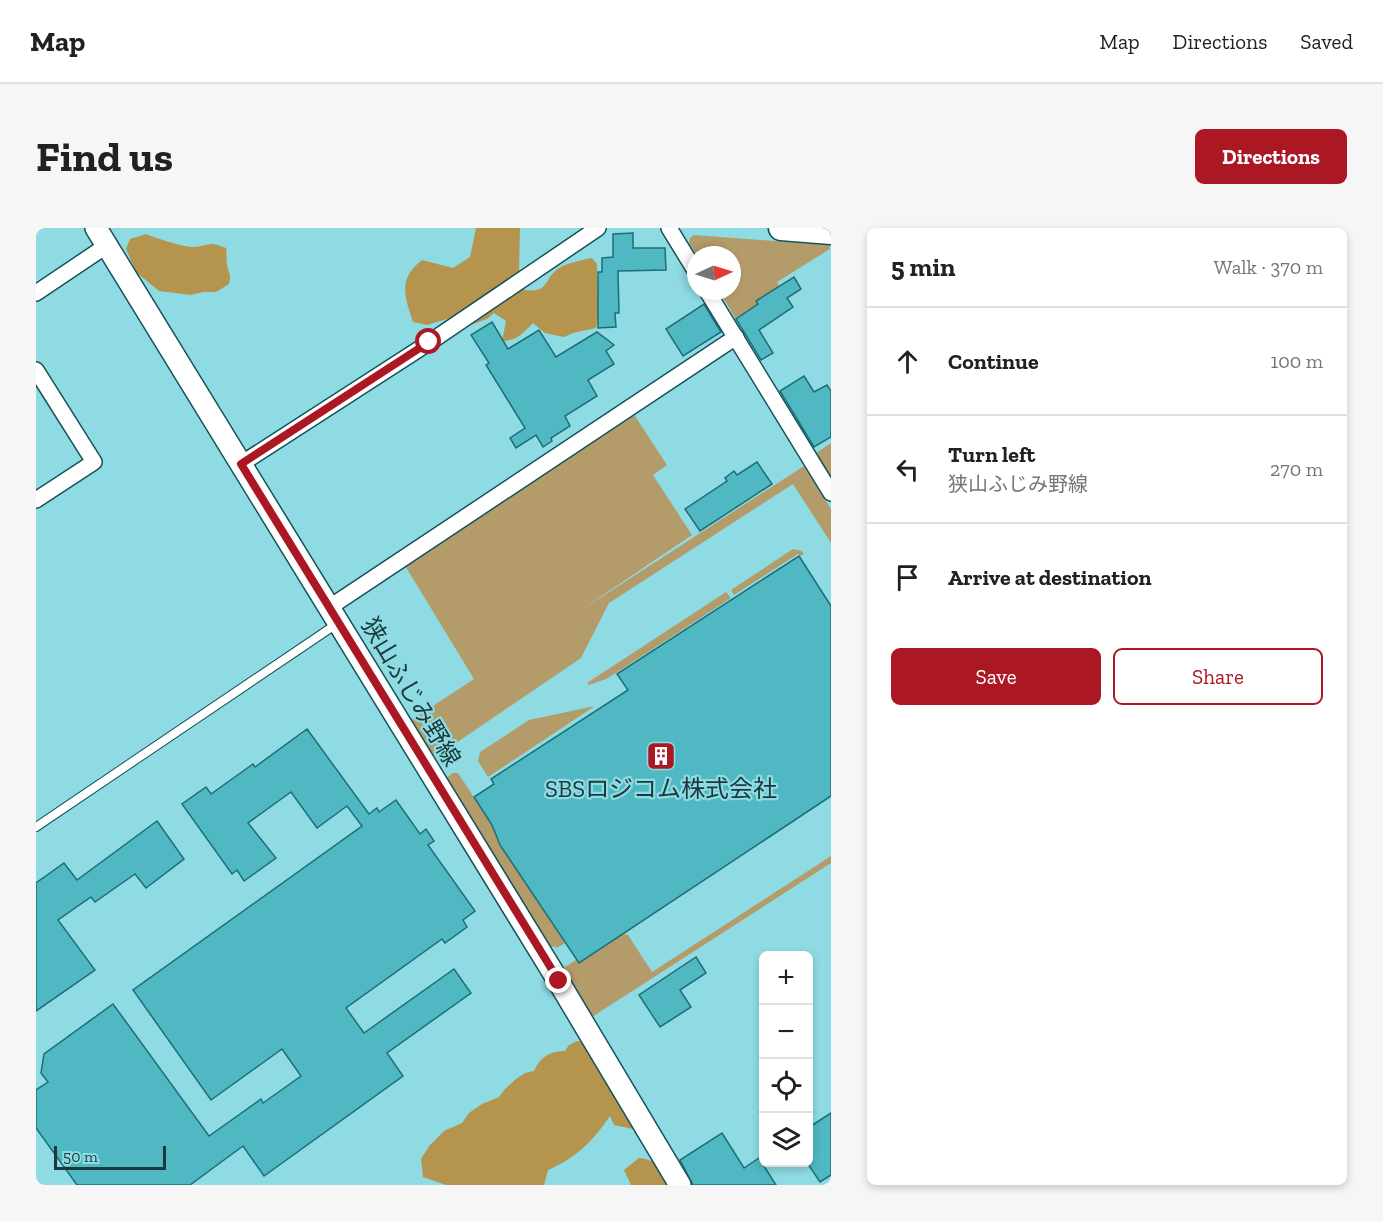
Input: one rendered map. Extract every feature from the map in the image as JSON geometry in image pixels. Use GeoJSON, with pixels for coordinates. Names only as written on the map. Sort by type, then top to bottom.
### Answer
{"type":"FeatureCollection","features":[{"type":"Feature","properties":{"kind":"main road"},"geometry":{"type":"LineString","coordinates":[[781,228],[831,232]]}},
{"type":"Feature","properties":{"kind":"main road","name":"狭山ふじみ野線"},"geometry":{"type":"LineString","coordinates":[[101,237],[559,981],[680,1185]]}},
{"type":"Feature","properties":{"kind":"street"},"geometry":{"type":"LineString","coordinates":[[241,464],[598,228]]}},
{"type":"Feature","properties":{"kind":"street"},"geometry":{"type":"LineString","coordinates":[[669,228],[687,257]]}},
{"type":"Feature","properties":{"kind":"street"},"geometry":{"type":"LineString","coordinates":[[36,293],[101,237]]}},
{"type":"Feature","properties":{"kind":"street"},"geometry":{"type":"LineString","coordinates":[[713,300],[831,493]]}},
{"type":"Feature","properties":{"kind":"street"},"geometry":{"type":"LineString","coordinates":[[334,615],[736,337]]}},
{"type":"Feature","properties":{"kind":"street"},"geometry":{"type":"LineString","coordinates":[[36,370],[94,462],[36,499]]}},
{"type":"Feature","properties":{"kind":"lane"},"geometry":{"type":"LineString","coordinates":[[36,827],[334,615]]}},
{"type":"Feature","properties":{"kind":"shaded area"},"geometry":{"type":"Polygon","coordinates":[[[476,228],[520,228],[519,275],[525,290],[543,287],[559,268],[592,258],[597,264],[596,328],[564,337],[545,333],[533,323],[516,338],[502,341],[506,321],[494,313],[487,319],[465,327],[450,318],[427,325],[413,322],[405,288],[409,274],[422,260],[453,268],[470,257],[476,228]]]}},
{"type":"Feature","properties":{"kind":"shaded area"},"geometry":{"type":"Polygon","coordinates":[[[146,234],[188,247],[212,244],[226,248],[229,284],[216,292],[191,295],[159,291],[136,272],[126,249],[130,239],[146,234]]]}},
{"type":"Feature","properties":{"kind":"shaded area"},"geometry":{"type":"Polygon","coordinates":[[[694,235],[829,245],[830,249],[777,282],[781,289],[736,319],[724,300],[741,300],[741,246],[691,246],[690,238],[694,235]]]}},
{"type":"Feature","properties":{"kind":"shaded area"},"geometry":{"type":"Polygon","coordinates":[[[633,413],[667,465],[653,475],[692,535],[578,612],[804,466],[831,509],[831,543],[793,484],[609,603],[581,658],[437,756],[432,755],[410,721],[474,679],[404,564],[633,413]]]}},
{"type":"Feature","properties":{"kind":"shaded area"},"geometry":{"type":"Polygon","coordinates":[[[831,443],[831,485],[813,455],[831,443]]]}},
{"type":"Feature","properties":{"kind":"shaded area"},"geometry":{"type":"Polygon","coordinates":[[[793,549],[802,551],[804,554],[800,556],[798,554],[734,595],[731,590],[793,549]]]}},
{"type":"Feature","properties":{"kind":"shaded area"},"geometry":{"type":"Polygon","coordinates":[[[726,592],[731,598],[606,679],[589,685],[587,683],[726,592]]]}},
{"type":"Feature","properties":{"kind":"shaded area"},"geometry":{"type":"Polygon","coordinates":[[[595,706],[488,777],[478,761],[480,752],[529,720],[595,706]]]}},
{"type":"Feature","properties":{"kind":"shaded area"},"geometry":{"type":"Polygon","coordinates":[[[453,773],[458,773],[492,825],[500,845],[565,943],[557,948],[554,946],[551,948],[443,780],[453,773]]]}},
{"type":"Feature","properties":{"kind":"shaded area"},"geometry":{"type":"Polygon","coordinates":[[[831,856],[831,863],[592,1017],[564,972],[565,967],[618,933],[628,935],[652,972],[831,856]]]}},
{"type":"Feature","properties":{"kind":"shaded area"},"geometry":{"type":"Polygon","coordinates":[[[577,1041],[587,1042],[614,1080],[613,1095],[625,1102],[643,1131],[614,1125],[610,1116],[583,1148],[548,1170],[544,1185],[446,1185],[423,1177],[421,1159],[430,1145],[444,1131],[462,1123],[469,1113],[482,1104],[499,1097],[516,1079],[525,1073],[534,1071],[546,1056],[565,1051],[569,1045],[577,1041]]]}},
{"type":"Feature","properties":{"kind":"shaded area"},"geometry":{"type":"Polygon","coordinates":[[[639,1158],[652,1161],[664,1170],[674,1185],[631,1185],[624,1170],[639,1158]]]}},
{"type":"Feature","properties":{"kind":"building"},"geometry":{"type":"Polygon","coordinates":[[[633,233],[633,248],[665,248],[666,270],[618,271],[619,313],[615,313],[616,327],[598,328],[598,272],[602,272],[602,258],[613,257],[613,234],[633,233]]]}},
{"type":"Feature","properties":{"kind":"building"},"geometry":{"type":"Polygon","coordinates":[[[794,277],[801,289],[787,298],[793,307],[759,330],[773,353],[761,360],[736,319],[758,304],[756,301],[794,277]]]}},
{"type":"Feature","properties":{"kind":"building"},"geometry":{"type":"Polygon","coordinates":[[[704,304],[721,332],[683,356],[666,329],[704,304]]]}},
{"type":"Feature","properties":{"kind":"building"},"geometry":{"type":"Polygon","coordinates":[[[492,322],[508,349],[539,330],[556,357],[597,332],[614,345],[606,351],[614,364],[588,380],[597,396],[565,416],[570,426],[551,438],[552,441],[543,447],[536,435],[516,448],[510,438],[525,428],[486,365],[489,363],[471,335],[492,322]]]}},
{"type":"Feature","properties":{"kind":"building"},"geometry":{"type":"Polygon","coordinates":[[[804,376],[814,392],[827,385],[831,391],[831,437],[814,447],[780,391],[804,376]]]}},
{"type":"Feature","properties":{"kind":"building"},"geometry":{"type":"Polygon","coordinates":[[[757,462],[772,484],[700,531],[685,509],[727,481],[725,478],[734,471],[737,475],[757,462]]]}},
{"type":"Feature","properties":{"kind":"building","name":"SBSロジコム株式会社"},"geometry":{"type":"Polygon","coordinates":[[[799,556],[831,606],[831,796],[579,963],[500,845],[492,825],[474,797],[494,784],[491,779],[628,690],[617,674],[799,556]]]}},
{"type":"Feature","properties":{"kind":"building"},"geometry":{"type":"Polygon","coordinates":[[[307,729],[369,814],[377,808],[379,812],[396,800],[420,834],[426,829],[434,841],[428,845],[475,911],[463,920],[467,927],[445,943],[442,939],[346,1008],[364,1033],[454,969],[471,993],[387,1053],[403,1076],[264,1176],[243,1146],[190,1185],[77,1185],[36,1128],[36,1090],[48,1082],[41,1073],[44,1054],[113,1004],[209,1136],[261,1099],[263,1103],[301,1076],[282,1049],[211,1100],[133,990],[362,826],[347,806],[317,828],[291,792],[248,823],[276,858],[244,881],[237,870],[232,874],[182,804],[206,787],[211,794],[253,764],[255,767],[307,729]]]}},
{"type":"Feature","properties":{"kind":"building"},"geometry":{"type":"Polygon","coordinates":[[[157,821],[184,859],[146,888],[135,874],[95,902],[91,897],[58,920],[95,970],[36,1011],[36,883],[64,863],[77,880],[157,821]]]}},
{"type":"Feature","properties":{"kind":"building"},"geometry":{"type":"Polygon","coordinates":[[[696,957],[706,973],[680,990],[691,1007],[660,1027],[639,995],[696,957]]]}},
{"type":"Feature","properties":{"kind":"building"},"geometry":{"type":"Polygon","coordinates":[[[831,1113],[831,1175],[820,1182],[810,1167],[813,1167],[813,1125],[831,1113]]]}},
{"type":"Feature","properties":{"kind":"building"},"geometry":{"type":"Polygon","coordinates":[[[722,1133],[744,1168],[759,1158],[759,1167],[765,1167],[776,1185],[693,1185],[680,1160],[722,1133]]]}},
{"type":"Feature","properties":{"kind":"place","name":"SBSロジコム株式会社"},"geometry":{"type":"Point","coordinates":[661,756]}},
{"type":"Feature","properties":{"kind":"route"},"geometry":{"type":"LineString","coordinates":[[429,342],[241,464],[559,981]]}}]}
